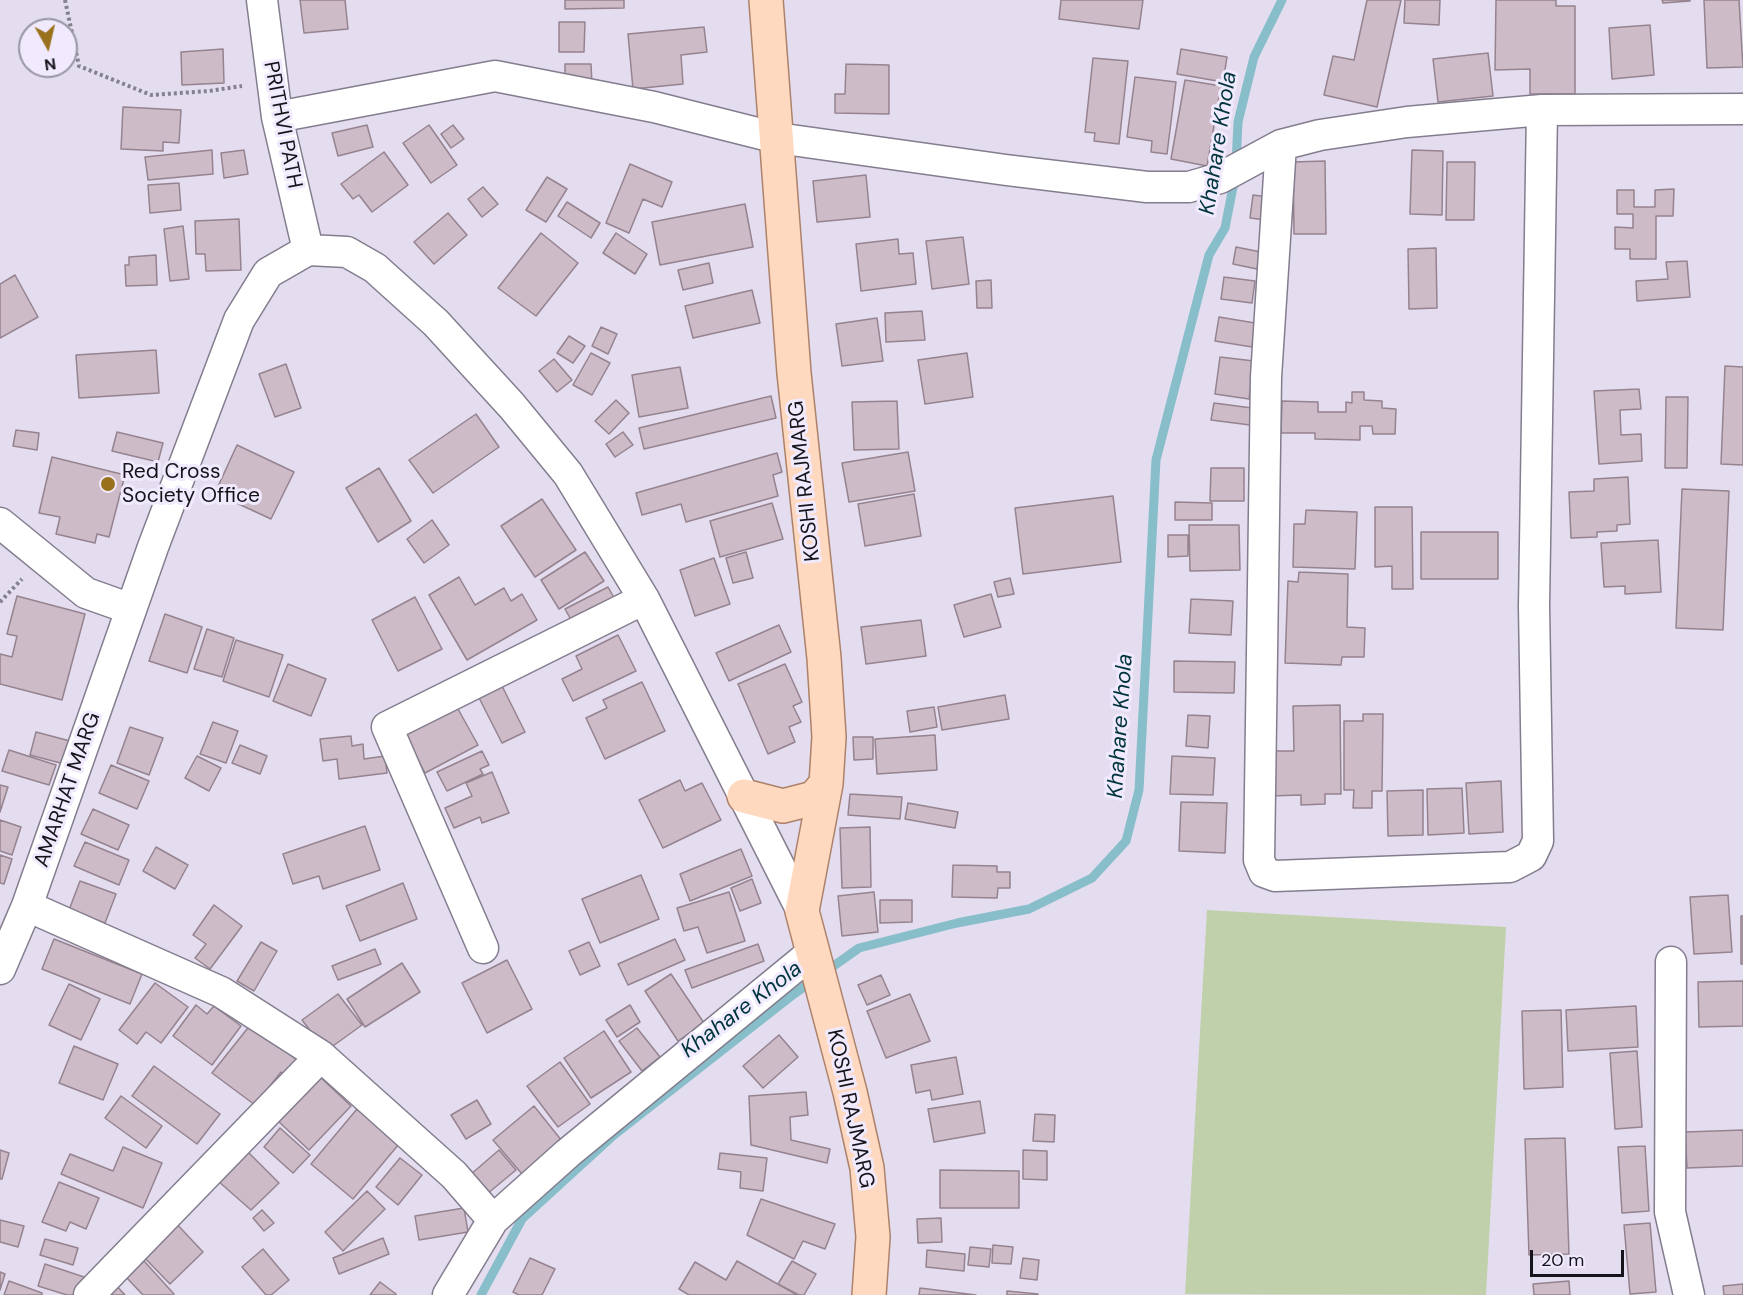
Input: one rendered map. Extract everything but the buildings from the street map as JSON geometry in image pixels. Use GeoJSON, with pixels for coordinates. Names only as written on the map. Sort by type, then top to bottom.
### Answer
{"type":"FeatureCollection","features":[{"type":"Feature","properties":{"kind":"main road","name":"KOSHI RAJMARG"},"geometry":{"type":"LineString","coordinates":[[766,0],[794,373],[824,658],[829,737],[826,784],[802,911],[867,1168],[873,1237],[870,1295]]}},
{"type":"Feature","properties":{"kind":"main road"},"geometry":{"type":"LineString","coordinates":[[744,796],[783,806],[814,798],[826,784]]}},
{"type":"Feature","properties":{"kind":"street","name":"PRITHVI PATH"},"geometry":{"type":"LineString","coordinates":[[262,0],[277,117],[308,250]]}},
{"type":"Feature","properties":{"kind":"street"},"geometry":{"type":"LineString","coordinates":[[277,117],[495,76],[654,107],[777,138],[1147,187],[1189,187],[1220,178],[1272,149],[1320,135],[1407,122],[1542,110],[1743,110]]}},
{"type":"Feature","properties":{"kind":"street"},"geometry":{"type":"LineString","coordinates":[[1272,149],[1266,377],[1259,860],[1264,872],[1275,876],[1510,867],[1531,856],[1538,841],[1533,606],[1542,110]]}},
{"type":"Feature","properties":{"kind":"street"},"geometry":{"type":"LineString","coordinates":[[308,250],[347,252],[375,268],[436,323],[512,406],[568,474],[644,599],[802,911]]}},
{"type":"Feature","properties":{"kind":"street","name":"AMARHAT MARG"},"geometry":{"type":"LineString","coordinates":[[0,969],[27,906],[131,609],[239,320],[268,273],[308,250]]}},
{"type":"Feature","properties":{"kind":"street"},"geometry":{"type":"LineString","coordinates":[[0,523],[86,593],[131,609]]}},
{"type":"Feature","properties":{"kind":"street"},"geometry":{"type":"LineString","coordinates":[[483,948],[387,727],[644,599]]}},
{"type":"Feature","properties":{"kind":"street"},"geometry":{"type":"LineString","coordinates":[[27,906],[221,992],[321,1056],[454,1175],[494,1220]]}},
{"type":"Feature","properties":{"kind":"street"},"geometry":{"type":"LineString","coordinates":[[448,1295],[494,1220],[568,1152],[814,956]]}},
{"type":"Feature","properties":{"kind":"street"},"geometry":{"type":"LineString","coordinates":[[1671,963],[1671,1212],[1689,1295]]}},
{"type":"Feature","properties":{"kind":"street"},"geometry":{"type":"LineString","coordinates":[[89,1295],[321,1056]]}},
{"type":"Feature","properties":{"kind":"path"},"geometry":{"type":"LineString","coordinates":[[65,0],[80,66],[151,95],[209,92],[271,81]]}},
{"type":"Feature","properties":{"kind":"green space"},"geometry":{"type":"Polygon","coordinates":[[[1207,910],[1506,927],[1486,1295],[1185,1294],[1207,910]]]}},
{"type":"Feature","properties":{"kind":"waterway","name":"Khahare Khola"},"geometry":{"type":"LineString","coordinates":[[1236,164],[1238,122],[1254,57],[1282,0]]}},
{"type":"Feature","properties":{"kind":"waterway","name":"Khahare Khola"},"geometry":{"type":"LineString","coordinates":[[481,1295],[522,1219],[614,1135],[794,994],[859,948],[957,923],[1029,909],[1092,878],[1126,841],[1139,790],[1156,460],[1209,255],[1225,228],[1235,177]]}},
{"type":"Feature","properties":{"kind":"place","name":"Red Cross Society Office"},"geometry":{"type":"Point","coordinates":[108,484]}}]}
